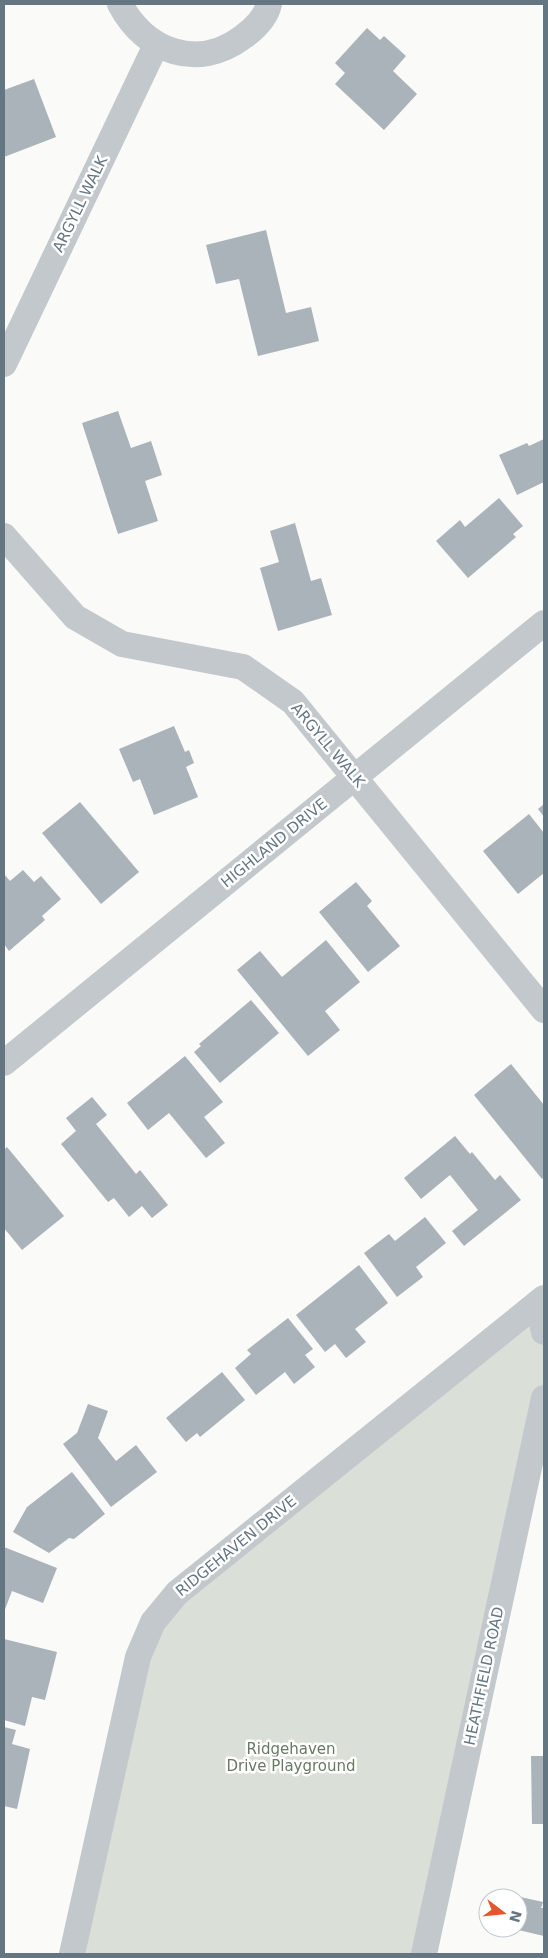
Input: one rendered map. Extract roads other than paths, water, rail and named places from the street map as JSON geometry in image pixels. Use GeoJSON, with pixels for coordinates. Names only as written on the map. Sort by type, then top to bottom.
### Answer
{"type":"FeatureCollection","features":[{"type":"Feature","properties":{"kind":"street"},"geometry":{"type":"LineString","coordinates":[[120,4],[135,28],[156,45],[181,53],[207,54],[232,46],[253,30],[269,4]]}},
{"type":"Feature","properties":{"kind":"street","name":"ARGYLL WALK"},"geometry":{"type":"LineString","coordinates":[[4,364],[156,45]]}},
{"type":"Feature","properties":{"kind":"street","name":"ARGYLL WALK"},"geometry":{"type":"LineString","coordinates":[[4,536],[75,617],[122,644],[242,667],[293,702],[544,1010]]}},
{"type":"Feature","properties":{"kind":"street","name":"HIGHLAND DRIVE"},"geometry":{"type":"LineString","coordinates":[[4,1063],[544,623]]}},
{"type":"Feature","properties":{"kind":"street"},"geometry":{"type":"LineString","coordinates":[[541,1301],[544,1332]]}},
{"type":"Feature","properties":{"kind":"street","name":"RIDGEHAVEN DRIVE"},"geometry":{"type":"LineString","coordinates":[[72,1954],[138,1657],[153,1622],[177,1593],[541,1301]]}},
{"type":"Feature","properties":{"kind":"street","name":"HEATHFIELD ROAD"},"geometry":{"type":"LineString","coordinates":[[424,1954],[544,1398]]}},
{"type":"Feature","properties":{"kind":"park label","name":"Ridgehaven Drive Playground"},"geometry":{"type":"Point","coordinates":[291,1758]}}]}
